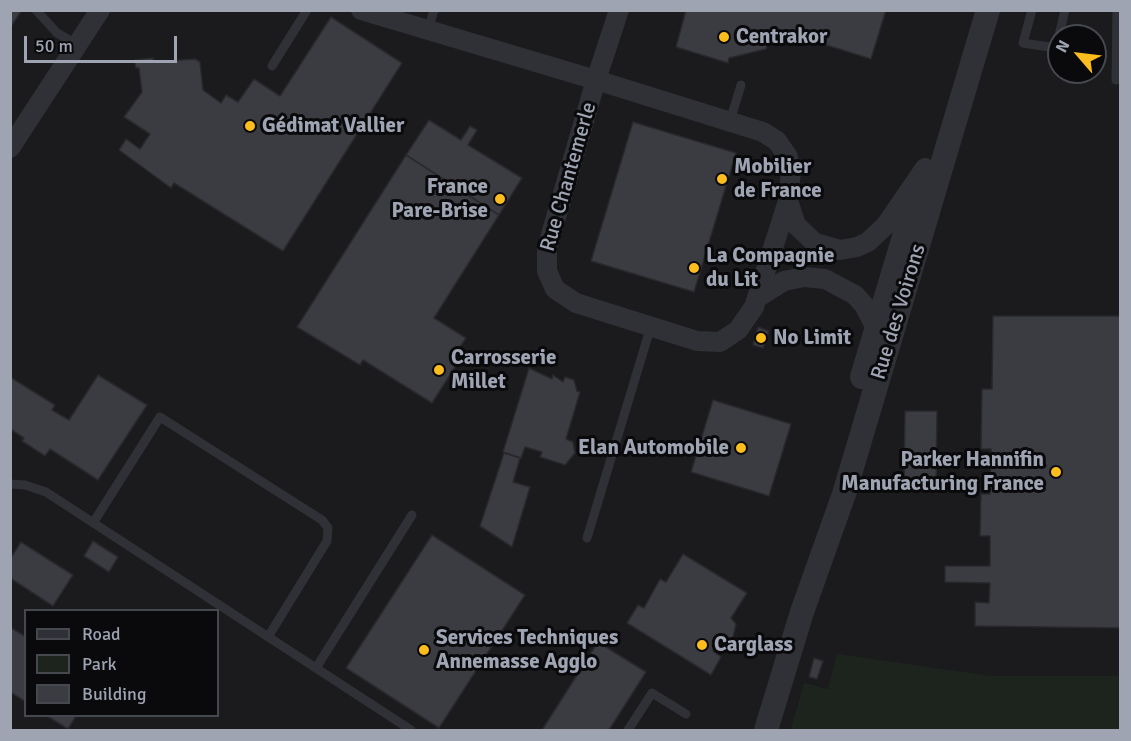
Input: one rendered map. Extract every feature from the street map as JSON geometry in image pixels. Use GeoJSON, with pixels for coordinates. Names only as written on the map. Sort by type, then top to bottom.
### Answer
{"type":"FeatureCollection","features":[{"type":"Feature","properties":{"kind":"street"},"geometry":{"type":"LineString","coordinates":[[10,148],[100,10]]}},
{"type":"Feature","properties":{"kind":"street","name":"Rue Chantemerle"},"geometry":{"type":"LineString","coordinates":[[361,10],[596,80],[730,121],[763,132],[783,148],[791,171],[788,201],[757,298],[750,315],[738,330],[720,342],[697,341],[568,299],[555,289],[546,271],[547,248],[596,80],[618,10]]}},
{"type":"Feature","properties":{"kind":"street","name":"Rue des Voirons"},"geometry":{"type":"LineString","coordinates":[[802,612],[830,491],[876,328],[977,10]]}},
{"type":"Feature","properties":{"kind":"street","name":"Rue des Voirons"},"geometry":{"type":"LineString","coordinates":[[766,730],[802,612],[844,494],[988,10]]}},
{"type":"Feature","properties":{"kind":"street","name":"Rue Chantemerle"},"geometry":{"type":"LineString","coordinates":[[788,201],[796,225],[815,243],[840,250],[857,247],[868,242],[886,225],[925,168]]}},
{"type":"Feature","properties":{"kind":"street","name":"Rue Chantemerle"},"geometry":{"type":"LineString","coordinates":[[757,298],[784,281],[804,277],[825,279],[855,295],[871,316],[876,328]]}},
{"type":"Feature","properties":{"kind":"lane"},"geometry":{"type":"LineString","coordinates":[[36,10],[57,33],[78,45]]}},
{"type":"Feature","properties":{"kind":"lane"},"geometry":{"type":"LineString","coordinates":[[272,66],[307,10]]}},
{"type":"Feature","properties":{"kind":"lane"},"geometry":{"type":"LineString","coordinates":[[428,30],[434,10]]}},
{"type":"Feature","properties":{"kind":"lane"},"geometry":{"type":"LineString","coordinates":[[1032,10],[1023,43],[1056,48],[1065,10]]}},
{"type":"Feature","properties":{"kind":"lane"},"geometry":{"type":"LineString","coordinates":[[1116,80],[1117,10]]}},
{"type":"Feature","properties":{"kind":"lane"},"geometry":{"type":"LineString","coordinates":[[730,121],[741,85]]}},
{"type":"Feature","properties":{"kind":"lane"},"geometry":{"type":"LineString","coordinates":[[587,538],[651,326]]}},
{"type":"Feature","properties":{"kind":"lane"},"geometry":{"type":"LineString","coordinates":[[93,523],[160,417],[322,520],[328,528],[327,541],[268,637]]}},
{"type":"Feature","properties":{"kind":"lane"},"geometry":{"type":"LineString","coordinates":[[10,484],[25,485],[46,492],[411,730]]}},
{"type":"Feature","properties":{"kind":"lane"},"geometry":{"type":"LineString","coordinates":[[316,668],[412,515]]}},
{"type":"Feature","properties":{"kind":"lane"},"geometry":{"type":"LineString","coordinates":[[628,730],[652,693],[686,714]]}},
{"type":"Feature","properties":{"kind":"shaded area"},"geometry":{"type":"Polygon","coordinates":[[[10,11],[1120,11],[1120,676],[991,676],[828,689],[804,682],[790,730],[11,730],[10,11]]]}},
{"type":"Feature","properties":{"kind":"green space"},"geometry":{"type":"Polygon","coordinates":[[[837,654],[991,676],[1120,676],[1120,730],[790,730],[804,682],[828,689],[837,654]]]}},
{"type":"Feature","properties":{"kind":"building"},"geometry":{"type":"Polygon","coordinates":[[[10,10],[22,10],[10,28],[10,10]]]}},
{"type":"Feature","properties":{"kind":"building","name":"Centrakor"},"geometry":{"type":"Polygon","coordinates":[[[686,10],[886,10],[871,59],[772,28],[766,49],[729,58],[728,63],[676,47],[686,10]]]}},
{"type":"Feature","properties":{"kind":"building","name":"Gédimat Vallier"},"geometry":{"type":"Polygon","coordinates":[[[331,17],[402,63],[283,251],[174,183],[171,188],[119,150],[126,139],[140,149],[150,134],[124,117],[142,92],[139,68],[136,68],[134,60],[153,58],[154,62],[195,59],[200,62],[203,90],[221,103],[226,95],[238,102],[254,79],[280,96],[331,17]]]}},
{"type":"Feature","properties":{"kind":"building"},"geometry":{"type":"Polygon","coordinates":[[[429,120],[461,140],[470,126],[477,130],[468,145],[522,178],[499,215],[406,155],[429,120]]]}},
{"type":"Feature","properties":{"kind":"building"},"geometry":{"type":"Polygon","coordinates":[[[633,122],[736,153],[694,292],[591,261],[633,122]]]}},
{"type":"Feature","properties":{"kind":"building"},"geometry":{"type":"Polygon","coordinates":[[[406,155],[499,215],[434,318],[466,338],[456,353],[462,356],[432,403],[363,360],[360,365],[297,327],[406,155]]]}},
{"type":"Feature","properties":{"kind":"building","name":"Parker Hannifin Manufacturing France"},"geometry":{"type":"Polygon","coordinates":[[[993,316],[1120,316],[1120,628],[975,626],[975,602],[989,603],[990,583],[945,582],[945,566],[990,566],[990,536],[980,536],[981,494],[990,494],[991,449],[981,449],[982,389],[992,389],[993,316]]]}},
{"type":"Feature","properties":{"kind":"building","name":"No Limit"},"geometry":{"type":"Polygon","coordinates":[[[758,327],[769,331],[763,348],[753,345],[758,327]]]}},
{"type":"Feature","properties":{"kind":"building"},"geometry":{"type":"Polygon","coordinates":[[[529,368],[552,379],[553,375],[563,382],[565,377],[574,380],[577,391],[580,392],[566,439],[573,442],[575,453],[565,465],[540,457],[542,452],[525,447],[521,458],[503,452],[529,368]]]}},
{"type":"Feature","properties":{"kind":"building"},"geometry":{"type":"Polygon","coordinates":[[[98,375],[147,405],[98,480],[50,449],[45,456],[22,441],[24,438],[10,429],[10,377],[55,405],[52,410],[69,420],[98,375]]]}},
{"type":"Feature","properties":{"kind":"building","name":"Elan Automobile"},"geometry":{"type":"Polygon","coordinates":[[[713,400],[791,424],[769,496],[691,472],[713,400]]]}},
{"type":"Feature","properties":{"kind":"building"},"geometry":{"type":"Polygon","coordinates":[[[905,411],[937,411],[936,488],[904,488],[905,411]]]}},
{"type":"Feature","properties":{"kind":"building"},"geometry":{"type":"Polygon","coordinates":[[[504,453],[520,458],[513,482],[530,487],[512,547],[480,526],[504,453]]]}},
{"type":"Feature","properties":{"kind":"building","name":"Services Techniques Annemasse Agglo"},"geometry":{"type":"Polygon","coordinates":[[[432,535],[525,595],[439,728],[346,668],[432,535]]]}},
{"type":"Feature","properties":{"kind":"building"},"geometry":{"type":"Polygon","coordinates":[[[93,541],[118,557],[109,572],[84,556],[93,541]]]}},
{"type":"Feature","properties":{"kind":"building"},"geometry":{"type":"Polygon","coordinates":[[[21,542],[73,575],[53,606],[10,578],[10,559],[21,542]]]}},
{"type":"Feature","properties":{"kind":"building"},"geometry":{"type":"Polygon","coordinates":[[[683,554],[747,593],[731,618],[736,624],[733,637],[729,640],[721,639],[713,651],[721,657],[711,675],[627,623],[638,605],[644,608],[660,579],[666,582],[683,554]]]}},
{"type":"Feature","properties":{"kind":"building"},"geometry":{"type":"Polygon","coordinates":[[[10,627],[24,636],[24,701],[10,692],[10,627]]]}},
{"type":"Feature","properties":{"kind":"building"},"geometry":{"type":"Polygon","coordinates":[[[598,642],[646,672],[609,730],[542,730],[598,642]]]}},
{"type":"Feature","properties":{"kind":"building"},"geometry":{"type":"Polygon","coordinates":[[[814,658],[823,661],[817,679],[809,677],[814,658]]]}},
{"type":"Feature","properties":{"kind":"building"},"geometry":{"type":"Polygon","coordinates":[[[49,717],[75,717],[68,729],[49,717]]]}},
{"type":"Feature","properties":{"kind":"place","name":"Centrakor"},"geometry":{"type":"Point","coordinates":[724,37]}},
{"type":"Feature","properties":{"kind":"place","name":"Gédimat Vallier"},"geometry":{"type":"Point","coordinates":[250,126]}},
{"type":"Feature","properties":{"kind":"place","name":"Mobilier de France"},"geometry":{"type":"Point","coordinates":[722,179]}},
{"type":"Feature","properties":{"kind":"place","name":"France Pare-Brise"},"geometry":{"type":"Point","coordinates":[500,199]}},
{"type":"Feature","properties":{"kind":"place","name":"La Compagnie du Lit"},"geometry":{"type":"Point","coordinates":[694,268]}},
{"type":"Feature","properties":{"kind":"place","name":"No Limit"},"geometry":{"type":"Point","coordinates":[761,338]}},
{"type":"Feature","properties":{"kind":"place","name":"Carrosserie Millet"},"geometry":{"type":"Point","coordinates":[439,370]}},
{"type":"Feature","properties":{"kind":"place","name":"Elan Automobile"},"geometry":{"type":"Point","coordinates":[741,448]}},
{"type":"Feature","properties":{"kind":"place","name":"Parker Hannifin Manufacturing France"},"geometry":{"type":"Point","coordinates":[1056,472]}},
{"type":"Feature","properties":{"kind":"place","name":"Carglass"},"geometry":{"type":"Point","coordinates":[702,645]}},
{"type":"Feature","properties":{"kind":"place","name":"Services Techniques Annemasse Agglo"},"geometry":{"type":"Point","coordinates":[424,650]}}]}
